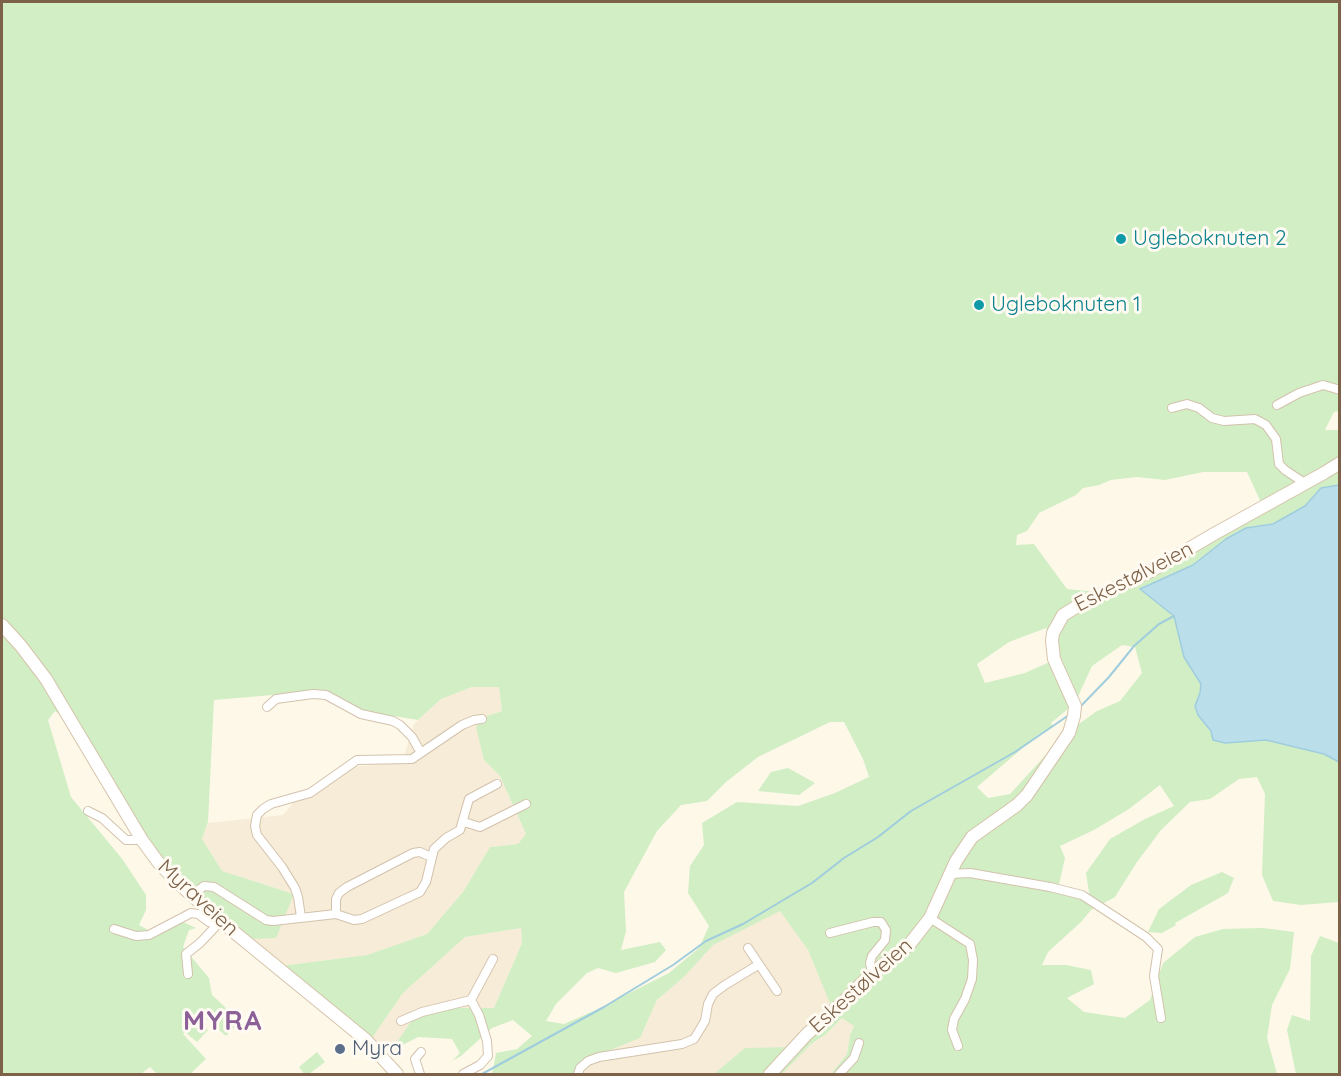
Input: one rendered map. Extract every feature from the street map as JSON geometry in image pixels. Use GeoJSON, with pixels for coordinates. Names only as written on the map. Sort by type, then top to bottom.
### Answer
{"type":"FeatureCollection","features":[{"type":"Feature","properties":{"kind":"main road","name":"Eskestølveien"},"geometry":{"type":"LineString","coordinates":[[773,1073],[807,1034],[872,973],[909,945],[930,918],[956,861],[972,837],[1017,805],[1027,795],[1070,733],[1075,711],[1054,659],[1053,650],[1053,633],[1063,615],[1086,601],[1151,571],[1340,463]]}},
{"type":"Feature","properties":{"kind":"main road","name":"Myraveien"},"geometry":{"type":"LineString","coordinates":[[2,625],[46,679],[142,840],[167,872],[220,924],[366,1040],[397,1074]]}},
{"type":"Feature","properties":{"kind":"street"},"geometry":{"type":"LineString","coordinates":[[1277,405],[1299,393],[1323,385],[1340,390]]}},
{"type":"Feature","properties":{"kind":"street"},"geometry":{"type":"LineString","coordinates":[[1172,408],[1187,404],[1199,408],[1212,418],[1224,421],[1255,418],[1266,425],[1276,440],[1279,464],[1306,484]]}},
{"type":"Feature","properties":{"kind":"street"},"geometry":{"type":"LineString","coordinates":[[267,707],[276,699],[313,694],[326,695],[361,714],[393,721],[406,730],[421,753]]}},
{"type":"Feature","properties":{"kind":"street"},"geometry":{"type":"LineString","coordinates":[[301,917],[295,888],[257,835],[255,826],[257,815],[271,804],[310,793],[357,760],[412,759],[462,725],[482,719]]}},
{"type":"Feature","properties":{"kind":"street"},"geometry":{"type":"LineString","coordinates":[[192,895],[204,886],[214,886],[266,920],[273,921],[336,914],[354,920],[362,919],[420,892],[426,882],[434,849],[460,830],[469,799],[497,784]]}},
{"type":"Feature","properties":{"kind":"street"},"geometry":{"type":"LineString","coordinates":[[464,822],[480,827],[526,804]]}},
{"type":"Feature","properties":{"kind":"street"},"geometry":{"type":"LineString","coordinates":[[88,811],[102,818],[126,840],[142,840]]}},
{"type":"Feature","properties":{"kind":"street"},"geometry":{"type":"LineString","coordinates":[[336,914],[336,899],[346,886],[412,853],[420,852],[431,857]]}},
{"type":"Feature","properties":{"kind":"street"},"geometry":{"type":"LineString","coordinates":[[950,874],[970,873],[1082,895],[1146,937],[1158,949],[1154,976],[1161,1018]]}},
{"type":"Feature","properties":{"kind":"street"},"geometry":{"type":"LineString","coordinates":[[114,929],[136,936],[149,935],[191,913],[198,914],[208,922],[220,924]]}},
{"type":"Feature","properties":{"kind":"street"},"geometry":{"type":"LineString","coordinates":[[930,918],[970,944],[973,960],[972,979],[965,999],[954,1019],[952,1030],[958,1046]]}},
{"type":"Feature","properties":{"kind":"street"},"geometry":{"type":"LineString","coordinates":[[830,933],[873,922],[882,922],[886,930],[885,940],[872,956],[870,963],[872,973]]}},
{"type":"Feature","properties":{"kind":"street"},"geometry":{"type":"LineString","coordinates":[[188,974],[186,954],[220,924]]}},
{"type":"Feature","properties":{"kind":"street"},"geometry":{"type":"LineString","coordinates":[[748,948],[777,991]]}},
{"type":"Feature","properties":{"kind":"street"},"geometry":{"type":"LineString","coordinates":[[401,1021],[422,1012],[471,1000],[493,959]]}},
{"type":"Feature","properties":{"kind":"street"},"geometry":{"type":"LineString","coordinates":[[578,1074],[580,1068],[588,1061],[599,1057],[682,1044],[694,1039],[705,1022],[708,1004],[713,994],[759,965]]}},
{"type":"Feature","properties":{"kind":"street"},"geometry":{"type":"LineString","coordinates":[[463,1074],[480,1065],[488,1056],[487,1041],[479,1015],[471,1000]]}},
{"type":"Feature","properties":{"kind":"street"},"geometry":{"type":"LineString","coordinates":[[839,1074],[854,1058],[859,1043]]}},
{"type":"Feature","properties":{"kind":"street"},"geometry":{"type":"LineString","coordinates":[[420,1074],[415,1059],[421,1052]]}},
{"type":"Feature","properties":{"kind":"shaded area"},"geometry":{"type":"Polygon","coordinates":[[[472,687],[499,687],[502,711],[484,717],[481,745],[484,760],[500,776],[526,834],[518,844],[490,847],[463,892],[427,934],[367,955],[281,966],[250,939],[294,894],[222,871],[202,839],[208,823],[283,815],[295,801],[348,767],[402,763],[414,724],[441,699],[472,687]]]}},
{"type":"Feature","properties":{"kind":"shaded area"},"geometry":{"type":"Polygon","coordinates":[[[780,910],[808,950],[834,1012],[794,1048],[745,1048],[714,1074],[580,1074],[601,1054],[640,1038],[657,1000],[685,976],[713,945],[780,910]]]}},
{"type":"Feature","properties":{"kind":"shaded area"},"geometry":{"type":"Polygon","coordinates":[[[521,928],[522,943],[494,1008],[450,1008],[414,1017],[391,1052],[382,1054],[372,1038],[403,993],[465,937],[521,928]]]}},
{"type":"Feature","properties":{"kind":"shaded area"},"geometry":{"type":"Polygon","coordinates":[[[842,1018],[854,1025],[847,1054],[831,1074],[782,1074],[811,1044],[825,1035],[842,1018]]]}},
{"type":"Feature","properties":{"kind":"green space"},"geometry":{"type":"Polygon","coordinates":[[[2,2],[1339,2],[1340,411],[1334,412],[1325,430],[1339,430],[1339,485],[1321,488],[1305,506],[1273,524],[1226,539],[1193,565],[1140,589],[1174,616],[1184,657],[1201,684],[1198,715],[1211,731],[1225,743],[1266,740],[1324,754],[1339,762],[1339,902],[1301,905],[1273,901],[1262,875],[1265,794],[1257,777],[1239,779],[1210,799],[1190,802],[1161,830],[1115,897],[1091,910],[1048,952],[1042,965],[1066,965],[1091,970],[1094,984],[1067,998],[1084,1012],[1125,1018],[1150,1000],[1163,963],[1195,937],[1223,929],[1263,928],[1294,932],[1290,969],[1272,1005],[1267,1038],[1277,1074],[831,1074],[847,1054],[854,1026],[842,1018],[825,1035],[811,1044],[782,1074],[714,1074],[745,1048],[794,1047],[834,1013],[808,950],[780,911],[713,945],[685,976],[657,1000],[640,1038],[601,1054],[580,1074],[492,1074],[496,1053],[517,1049],[532,1036],[513,1020],[492,1028],[461,1056],[452,1061],[460,1053],[452,1039],[418,1037],[391,1051],[414,1017],[450,1008],[494,1008],[522,943],[521,928],[465,937],[403,993],[372,1038],[281,966],[367,955],[427,934],[463,892],[490,847],[518,844],[526,834],[500,776],[484,760],[476,727],[484,717],[502,711],[499,687],[472,687],[441,699],[418,720],[364,711],[319,691],[214,700],[208,822],[202,839],[222,871],[294,894],[276,938],[250,939],[157,858],[72,723],[55,711],[48,720],[71,797],[123,860],[146,895],[146,910],[139,925],[150,931],[183,922],[196,928],[189,930],[183,947],[209,978],[212,995],[240,1021],[226,1036],[201,1014],[196,1020],[208,1030],[197,1042],[185,1032],[183,1034],[206,1059],[190,1074],[157,1074],[150,1067],[141,1074],[2,1074],[2,2]],[[1203,472],[1165,480],[1137,477],[1111,480],[1083,488],[1076,495],[1039,513],[1027,531],[1017,535],[1016,545],[1034,544],[1067,589],[1107,593],[1235,526],[1253,519],[1264,509],[1247,472],[1203,472]],[[1046,628],[1009,642],[977,664],[985,683],[1025,673],[1052,661],[1052,639],[1046,628]],[[1122,645],[1092,666],[1075,703],[1051,723],[1053,727],[1038,735],[977,787],[988,798],[1010,794],[1065,734],[1097,711],[1120,701],[1142,673],[1135,647],[1122,645]],[[830,722],[758,757],[726,782],[707,801],[681,805],[657,831],[624,892],[626,931],[621,950],[660,942],[666,950],[655,962],[616,973],[598,968],[587,973],[556,1004],[546,1021],[564,1024],[598,1009],[669,973],[699,948],[709,926],[688,893],[690,866],[704,845],[702,823],[737,802],[798,806],[835,793],[869,777],[863,759],[844,722],[830,722]],[[1160,785],[1129,809],[1094,830],[1060,846],[1065,858],[1058,889],[1090,899],[1086,873],[1110,839],[1174,806],[1160,785]]]}},
{"type":"Feature","properties":{"kind":"green space"},"geometry":{"type":"Polygon","coordinates":[[[788,768],[815,783],[799,795],[758,791],[771,772],[788,768]]]}},
{"type":"Feature","properties":{"kind":"green space"},"geometry":{"type":"Polygon","coordinates":[[[1222,872],[1234,878],[1228,893],[1175,923],[1176,925],[1162,933],[1148,932],[1159,909],[1191,885],[1222,872]]]}},
{"type":"Feature","properties":{"kind":"green space"},"geometry":{"type":"Polygon","coordinates":[[[1320,936],[1339,943],[1340,1069],[1337,1074],[1296,1074],[1287,1030],[1292,1015],[1310,1021],[1311,956],[1320,936]]]}},
{"type":"Feature","properties":{"kind":"green space"},"geometry":{"type":"Polygon","coordinates":[[[317,1052],[325,1062],[309,1074],[304,1074],[299,1067],[317,1052]]]}},
{"type":"Feature","properties":{"kind":"water"},"geometry":{"type":"Polygon","coordinates":[[[1339,485],[1339,762],[1324,754],[1266,740],[1225,743],[1213,740],[1211,731],[1198,715],[1195,706],[1201,684],[1184,657],[1174,616],[1140,589],[1193,565],[1226,539],[1246,528],[1273,524],[1305,506],[1321,488],[1339,485]]]}},
{"type":"Feature","properties":{"kind":"waterway"},"geometry":{"type":"LineString","coordinates":[[1079,708],[1109,677],[1134,646],[1159,624],[1174,616]]}},
{"type":"Feature","properties":{"kind":"waterway"},"geometry":{"type":"LineString","coordinates":[[482,1074],[604,1007],[673,965],[706,941],[743,924],[812,883],[911,811],[1015,752],[1069,715]]}},
{"type":"Feature","properties":{"kind":"place","name":"Ugleboknuten 2"},"geometry":{"type":"Point","coordinates":[1121,239]}},
{"type":"Feature","properties":{"kind":"place","name":"Ugleboknuten 1"},"geometry":{"type":"Point","coordinates":[979,305]}},
{"type":"Feature","properties":{"kind":"place","name":"Myra"},"geometry":{"type":"Point","coordinates":[340,1049]}},
{"type":"Feature","properties":{"kind":"district","name":"MYRA"},"geometry":{"type":"Point","coordinates":[223,1022]}}]}
